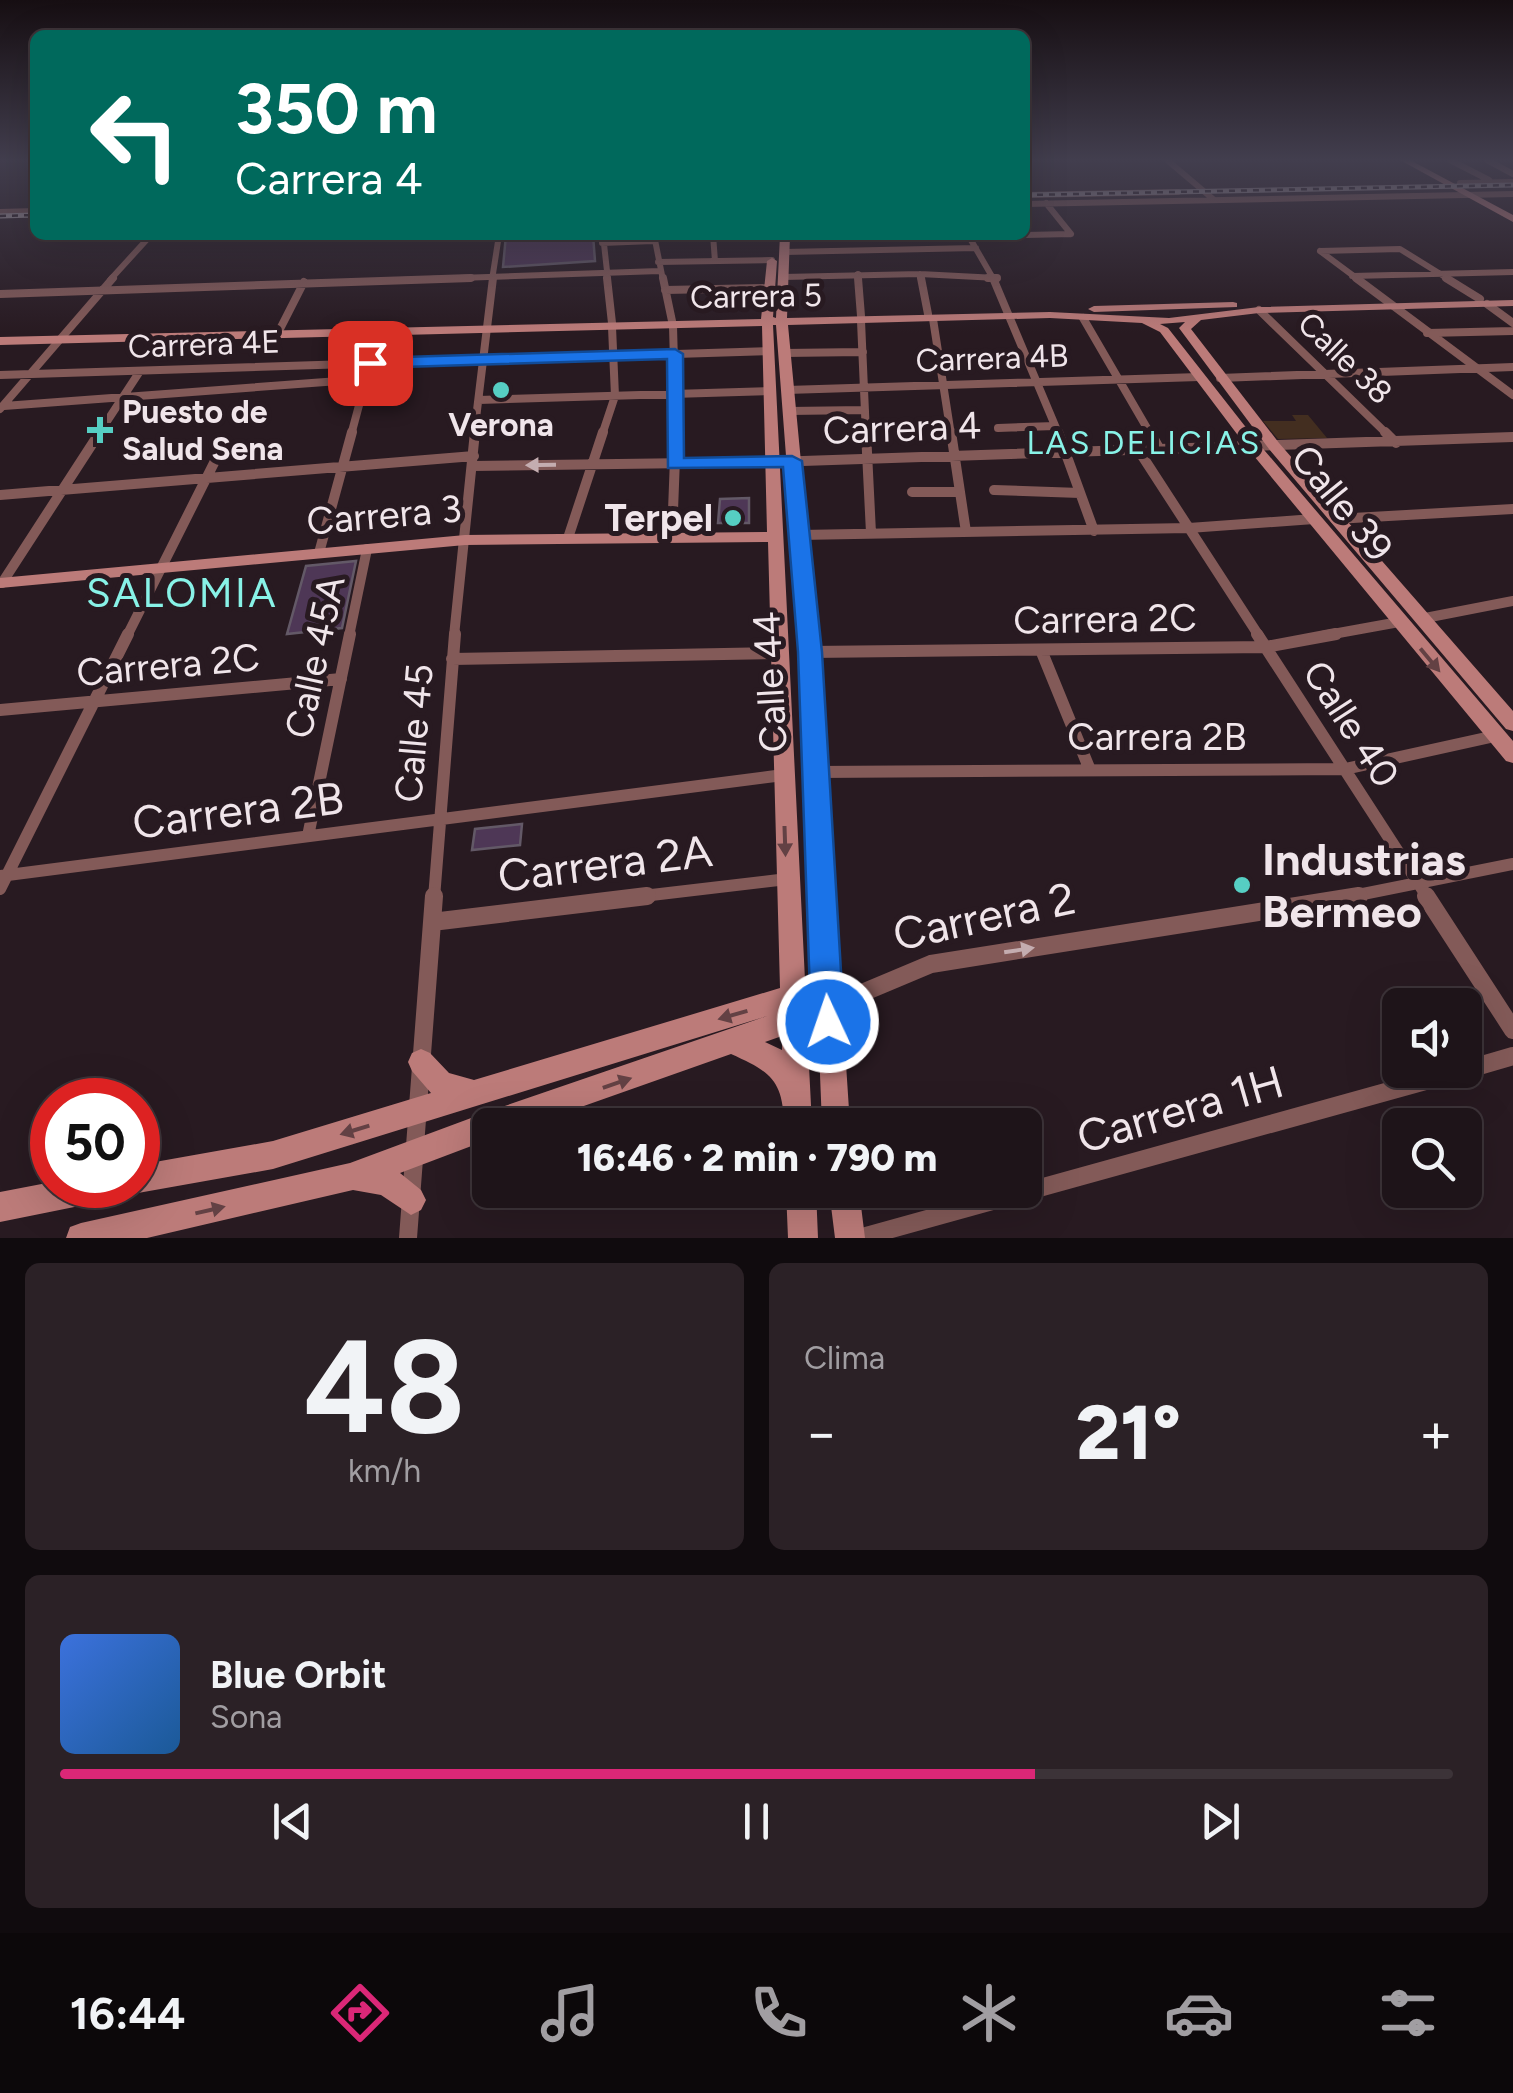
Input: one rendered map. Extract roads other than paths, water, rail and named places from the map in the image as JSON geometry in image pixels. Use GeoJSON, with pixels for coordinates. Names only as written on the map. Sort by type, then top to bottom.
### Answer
{"type":"FeatureCollection","features":[{"type":"Feature","properties":{"kind":"main road","name":"Calle 44"},"geometry":{"type":"LineString","coordinates":[[772,240],[770,288],[782,462],[800,535],[810,652],[835,1108]]}},
{"type":"Feature","properties":{"kind":"main road","name":"Calle 44"},"geometry":{"type":"LineString","coordinates":[[774,321],[783,277],[785,240]]}},
{"type":"Feature","properties":{"kind":"main road","name":"Carrera 5"},"geometry":{"type":"LineString","coordinates":[[0,338],[1013,314],[1138,314],[1196,319],[1259,310],[1513,300]]}},
{"type":"Feature","properties":{"kind":"main road","name":"Carrera 5"},"geometry":{"type":"LineString","coordinates":[[1013,314],[1083,318],[1178,306],[1388,304]]}},
{"type":"Feature","properties":{"kind":"main road"},"geometry":{"type":"LineString","coordinates":[[1178,306],[1198,312],[1196,319]]}},
{"type":"Feature","properties":{"kind":"main road","name":"Calle 39"},"geometry":{"type":"LineString","coordinates":[[1138,314],[1164,330],[1254,447],[1513,756]]}},
{"type":"Feature","properties":{"kind":"main road","name":"Calle 39"},"geometry":{"type":"LineString","coordinates":[[1196,319],[1185,328],[1220,378],[1335,519],[1513,724]]}},
{"type":"Feature","properties":{"kind":"main road","name":"Carrera 5"},"geometry":{"type":"LineString","coordinates":[[59,337],[280,329],[485,328]]}},
{"type":"Feature","properties":{"kind":"main road","name":"Calle 44"},"geometry":{"type":"LineString","coordinates":[[778,390],[789,412],[776,536],[797,1108]]}},
{"type":"Feature","properties":{"kind":"main road","name":"Carrera 3"},"geometry":{"type":"LineString","coordinates":[[1,583],[466,540],[776,536]]}},
{"type":"Feature","properties":{"kind":"main road"},"geometry":{"type":"LineString","coordinates":[[781,718],[812,717]]}},
{"type":"Feature","properties":{"kind":"main road","name":"Carrera 2"},"geometry":{"type":"LineString","coordinates":[[160,1175],[273,1154],[470,1092],[793,1010],[826,997]]}},
{"type":"Feature","properties":{"kind":"main road","name":"Carrera 2"},"geometry":{"type":"LineString","coordinates":[[541,1108],[734,1043],[793,1010]]}},
{"type":"Feature","properties":{"kind":"main road"},"geometry":{"type":"LineString","coordinates":[[734,1043],[772,1060],[796,1090]]}},
{"type":"Feature","properties":{"kind":"main road"},"geometry":{"type":"LineString","coordinates":[[421,1062],[441,1084],[470,1092]]}},
{"type":"Feature","properties":{"kind":"main road","name":"Carrera 2"},"geometry":{"type":"LineString","coordinates":[[81,1238],[110,1235],[350,1177],[472,1131]]}},
{"type":"Feature","properties":{"kind":"main road"},"geometry":{"type":"LineString","coordinates":[[350,1177],[387,1182],[411,1200]]}},
{"type":"Feature","properties":{"kind":"main road"},"geometry":{"type":"LineString","coordinates":[[0,1207],[30,1201]]}},
{"type":"Feature","properties":{"kind":"main road"},"geometry":{"type":"LineString","coordinates":[[802,1208],[803,1238]]}},
{"type":"Feature","properties":{"kind":"main road"},"geometry":{"type":"LineString","coordinates":[[846,1208],[850,1238]]}},
{"type":"Feature","properties":{"kind":"street"},"geometry":{"type":"LineString","coordinates":[[1030,235],[1070,234],[1057,218]]}},
{"type":"Feature","properties":{"kind":"street"},"geometry":{"type":"LineString","coordinates":[[1,409],[25,375],[146,240]]}},
{"type":"Feature","properties":{"kind":"street","name":"Calle 45"},"geometry":{"type":"LineString","coordinates":[[408,1238],[452,659],[485,328],[498,240]]}},
{"type":"Feature","properties":{"kind":"street"},"geometry":{"type":"LineString","coordinates":[[568,538],[615,396],[603,240]]}},
{"type":"Feature","properties":{"kind":"street"},"geometry":{"type":"LineString","coordinates":[[653,240],[673,324],[675,354],[672,538]]}},
{"type":"Feature","properties":{"kind":"street"},"geometry":{"type":"LineString","coordinates":[[713,240],[714,261]]}},
{"type":"Feature","properties":{"kind":"street"},"geometry":{"type":"LineString","coordinates":[[971,240],[997,278],[1013,314],[1094,530]]}},
{"type":"Feature","properties":{"kind":"street"},"geometry":{"type":"LineString","coordinates":[[784,252],[976,248]]}},
{"type":"Feature","properties":{"kind":"street"},"geometry":{"type":"LineString","coordinates":[[1513,322],[1400,249],[1320,251],[1426,334],[1513,395]]}},
{"type":"Feature","properties":{"kind":"street"},"geometry":{"type":"LineString","coordinates":[[0,294],[492,277],[772,260]]}},
{"type":"Feature","properties":{"kind":"street"},"geometry":{"type":"LineString","coordinates":[[1352,276],[1513,272]]}},
{"type":"Feature","properties":{"kind":"street"},"geometry":{"type":"LineString","coordinates":[[858,274],[871,533]]}},
{"type":"Feature","properties":{"kind":"street"},"geometry":{"type":"LineString","coordinates":[[783,277],[920,274],[997,278]]}},
{"type":"Feature","properties":{"kind":"street"},"geometry":{"type":"LineString","coordinates":[[920,274],[944,385],[966,532]]}},
{"type":"Feature","properties":{"kind":"street"},"geometry":{"type":"LineString","coordinates":[[280,329],[304,282]]}},
{"type":"Feature","properties":{"kind":"street"},"geometry":{"type":"LineString","coordinates":[[665,290],[770,288]]}},
{"type":"Feature","properties":{"kind":"street","name":"Calle 38"},"geometry":{"type":"LineString","coordinates":[[1259,310],[1396,443]]}},
{"type":"Feature","properties":{"kind":"street"},"geometry":{"type":"LineString","coordinates":[[1083,318],[1160,450]]}},
{"type":"Feature","properties":{"kind":"street"},"geometry":{"type":"LineString","coordinates":[[1426,334],[1513,331]]}},
{"type":"Feature","properties":{"kind":"street","name":"Carrera 4E"},"geometry":{"type":"LineString","coordinates":[[0,375],[675,354],[863,352]]}},
{"type":"Feature","properties":{"kind":"street","name":"Calle 45A"},"geometry":{"type":"LineString","coordinates":[[319,553],[370,363]]}},
{"type":"Feature","properties":{"kind":"street"},"geometry":{"type":"LineString","coordinates":[[1220,378],[1513,367]]}},
{"type":"Feature","properties":{"kind":"street"},"geometry":{"type":"LineString","coordinates":[[1,583],[140,371]]}},
{"type":"Feature","properties":{"kind":"street","name":"Carrera 4B"},"geometry":{"type":"LineString","coordinates":[[478,400],[1200,377]]}},
{"type":"Feature","properties":{"kind":"street"},"geometry":{"type":"LineString","coordinates":[[1,409],[366,378]]}},
{"type":"Feature","properties":{"kind":"street"},"geometry":{"type":"LineString","coordinates":[[789,412],[866,410]]}},
{"type":"Feature","properties":{"kind":"street"},"geometry":{"type":"LineString","coordinates":[[998,428],[1055,426]]}},
{"type":"Feature","properties":{"kind":"street","name":"Carrera 4"},"geometry":{"type":"LineString","coordinates":[[0,495],[342,463],[782,462],[1513,437]]}},
{"type":"Feature","properties":{"kind":"street","name":"Calle 40"},"geometry":{"type":"LineString","coordinates":[[1139,450],[1513,1030]]}},
{"type":"Feature","properties":{"kind":"street"},"geometry":{"type":"LineString","coordinates":[[2,880],[220,452]]}},
{"type":"Feature","properties":{"kind":"street"},"geometry":{"type":"LineString","coordinates":[[994,490],[1080,493]]}},
{"type":"Feature","properties":{"kind":"street"},"geometry":{"type":"LineString","coordinates":[[912,492],[960,492]]}},
{"type":"Feature","properties":{"kind":"street"},"geometry":{"type":"LineString","coordinates":[[1335,519],[1513,510]]}},
{"type":"Feature","properties":{"kind":"street"},"geometry":{"type":"LineString","coordinates":[[800,535],[1189,528],[1314,519]]}},
{"type":"Feature","properties":{"kind":"street","name":"Calle 45A"},"geometry":{"type":"LineString","coordinates":[[308,836],[367,549]]}},
{"type":"Feature","properties":{"kind":"street"},"geometry":{"type":"LineString","coordinates":[[1420,618],[1513,601]]}},
{"type":"Feature","properties":{"kind":"street","name":"Carrera 2C"},"geometry":{"type":"LineString","coordinates":[[810,652],[1266,647],[1399,622]]}},
{"type":"Feature","properties":{"kind":"street"},"geometry":{"type":"LineString","coordinates":[[1042,650],[1090,770]]}},
{"type":"Feature","properties":{"kind":"street"},"geometry":{"type":"LineString","coordinates":[[452,659],[779,652]]}},
{"type":"Feature","properties":{"kind":"street","name":"Carrera 2C"},"geometry":{"type":"LineString","coordinates":[[0,710],[341,679]]}},
{"type":"Feature","properties":{"kind":"street","name":"Carrera 2B"},"geometry":{"type":"LineString","coordinates":[[815,772],[1345,769],[1495,736]]}},
{"type":"Feature","properties":{"kind":"street","name":"Carrera 2B"},"geometry":{"type":"LineString","coordinates":[[2,880],[783,775]]}},
{"type":"Feature","properties":{"kind":"street","name":"Carrera 2"},"geometry":{"type":"LineString","coordinates":[[826,997],[931,964],[1420,886],[1513,864]]}},
{"type":"Feature","properties":{"kind":"street","name":"Carrera 2A"},"geometry":{"type":"LineString","coordinates":[[432,922],[786,879]]}},
{"type":"Feature","properties":{"kind":"street","name":"Carrera 1H"},"geometry":{"type":"LineString","coordinates":[[1482,1065],[1513,1056]]}},
{"type":"Feature","properties":{"kind":"street","name":"Carrera 1H"},"geometry":{"type":"LineString","coordinates":[[860,1238],[1400,1088]]}},
{"type":"Feature","properties":{"kind":"place","name":"Verona"},"geometry":{"type":"Point","coordinates":[501,390]}},
{"type":"Feature","properties":{"kind":"place","name":"Puesto de Salud Sena"},"geometry":{"type":"Point","coordinates":[100,430]}},
{"type":"Feature","properties":{"kind":"place","name":"Terpel"},"geometry":{"type":"Point","coordinates":[733,518]}},
{"type":"Feature","properties":{"kind":"place","name":"Industrias Bermeo"},"geometry":{"type":"Point","coordinates":[1242,885]}},
{"type":"Feature","properties":{"kind":"district","name":"LAS DELICIAS"},"geometry":{"type":"Point","coordinates":[1144,443]}},
{"type":"Feature","properties":{"kind":"district","name":"SALOMIA"},"geometry":{"type":"Point","coordinates":[182,593]}}]}
